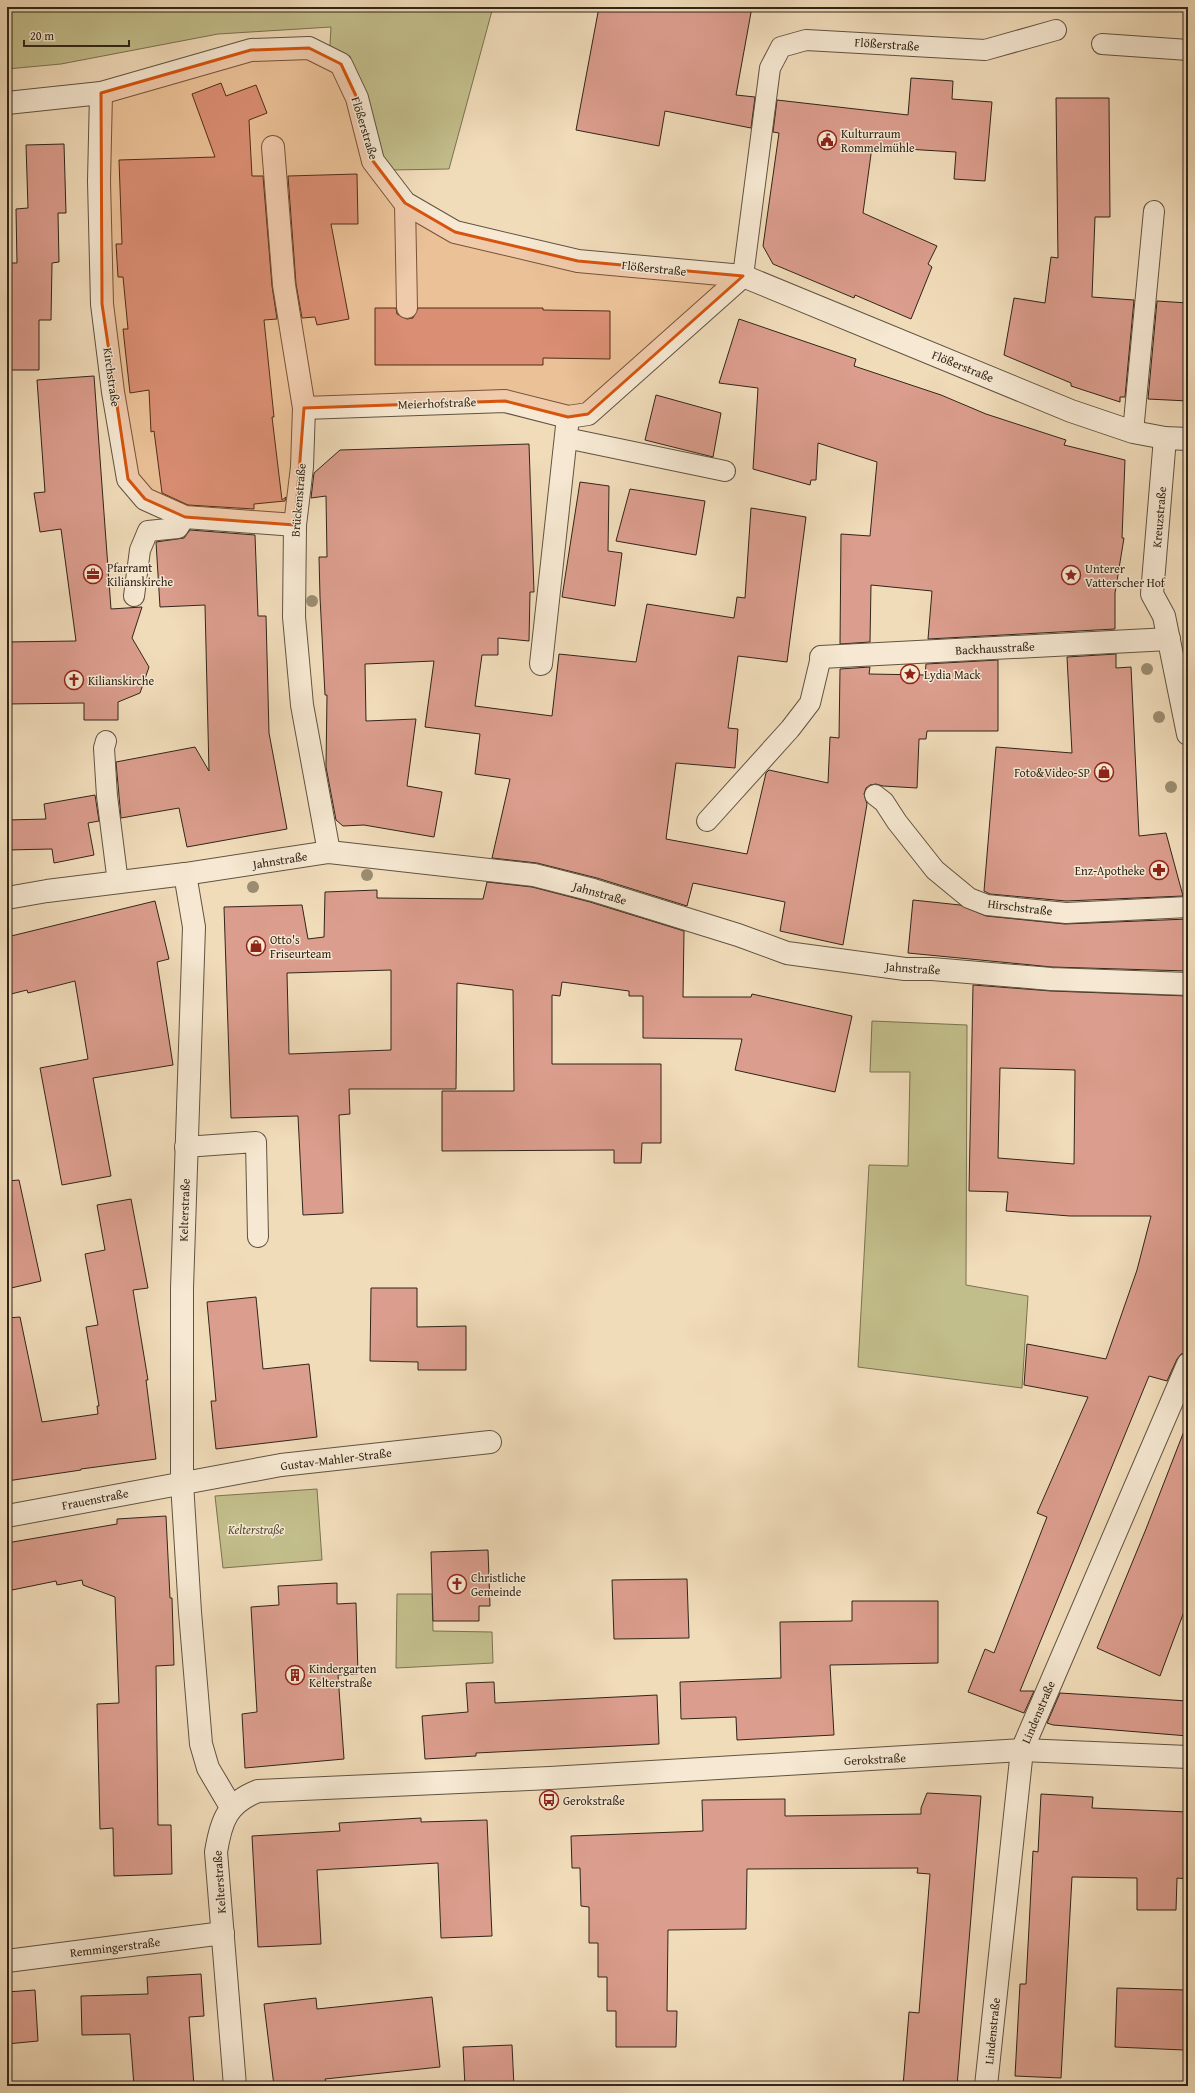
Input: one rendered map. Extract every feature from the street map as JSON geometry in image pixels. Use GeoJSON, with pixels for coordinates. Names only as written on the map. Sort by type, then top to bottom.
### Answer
{"type":"FeatureCollection","features":[{"type":"Feature","properties":{"kind":"street","name":"Flößerstraße"},"geometry":{"type":"LineString","coordinates":[[7,103],[101,93],[251,50],[309,48],[341,64],[357,98],[373,161],[405,204],[455,232],[578,261],[743,276],[1071,411],[1133,432],[1165,438],[1188,439]]}},
{"type":"Feature","properties":{"kind":"street","name":"Kirchstraße"},"geometry":{"type":"LineString","coordinates":[[101,93],[99,181],[102,304],[113,392],[128,479],[145,499],[185,517],[295,525]]}},
{"type":"Feature","properties":{"kind":"street","name":"Brückenstraße"},"geometry":{"type":"LineString","coordinates":[[273,147],[284,285],[304,408],[302,468],[295,525],[294,617],[302,705],[329,852]]}},
{"type":"Feature","properties":{"kind":"street","name":"Meierhofstraße"},"geometry":{"type":"LineString","coordinates":[[304,408],[505,401],[567,427],[588,414],[743,276]]}},
{"type":"Feature","properties":{"kind":"street"},"geometry":{"type":"LineString","coordinates":[[541,664],[567,427]]}},
{"type":"Feature","properties":{"kind":"street","name":"Kreuzstraße"},"geometry":{"type":"LineString","coordinates":[[1165,438],[1152,594],[1164,616],[1188,734]]}},
{"type":"Feature","properties":{"kind":"street","name":"Backhausstraße"},"geometry":{"type":"LineString","coordinates":[[821,657],[1169,639]]}},
{"type":"Feature","properties":{"kind":"street","name":"Jahnstraße"},"geometry":{"type":"LineString","coordinates":[[7,898],[47,891],[185,874],[329,852],[534,876],[593,890],[738,935],[786,953],[905,969],[932,969],[1051,979],[1188,984]]}},
{"type":"Feature","properties":{"kind":"street","name":"Kelterstraße"},"geometry":{"type":"LineString","coordinates":[[185,874],[194,927],[185,1147],[181,1389],[182,1482],[190,1612],[201,1744],[208,1768],[231,1807],[220,1827],[216,1852],[235,2086]]}},
{"type":"Feature","properties":{"kind":"street","name":"Lindenstraße"},"geometry":{"type":"LineString","coordinates":[[986,2086],[1022,1750],[1188,1364]]}},
{"type":"Feature","properties":{"kind":"street","name":"Gustav-Mahler-Straße"},"geometry":{"type":"LineString","coordinates":[[182,1482],[281,1465],[490,1442]]}},
{"type":"Feature","properties":{"kind":"street","name":"Frauenstraße"},"geometry":{"type":"LineString","coordinates":[[7,1516],[182,1482]]}},
{"type":"Feature","properties":{"kind":"street","name":"Gerokstraße"},"geometry":{"type":"LineString","coordinates":[[231,1807],[246,1796],[258,1791],[561,1778],[1022,1750],[1188,1757]]}},
{"type":"Feature","properties":{"kind":"street","name":"Remmingerstraße"},"geometry":{"type":"LineString","coordinates":[[7,1961],[223,1933]]}},
{"type":"Feature","properties":{"kind":"lane","name":"Flößerstraße"},"geometry":{"type":"LineString","coordinates":[[743,276],[770,68],[781,47],[806,40],[985,50],[1056,30]]}},
{"type":"Feature","properties":{"kind":"lane"},"geometry":{"type":"LineString","coordinates":[[1102,44],[1188,50]]}},
{"type":"Feature","properties":{"kind":"lane"},"geometry":{"type":"LineString","coordinates":[[405,204],[407,308]]}},
{"type":"Feature","properties":{"kind":"lane"},"geometry":{"type":"LineString","coordinates":[[1133,432],[1154,211]]}},
{"type":"Feature","properties":{"kind":"lane"},"geometry":{"type":"LineString","coordinates":[[567,427],[725,471]]}},
{"type":"Feature","properties":{"kind":"lane"},"geometry":{"type":"LineString","coordinates":[[134,596],[140,550],[148,531],[178,528],[185,517]]}},
{"type":"Feature","properties":{"kind":"lane"},"geometry":{"type":"LineString","coordinates":[[707,821],[790,729],[810,703],[821,657]]}},
{"type":"Feature","properties":{"kind":"lane"},"geometry":{"type":"LineString","coordinates":[[106,741],[104,748],[107,796],[118,882]]}},
{"type":"Feature","properties":{"kind":"lane","name":"Hirschstraße"},"geometry":{"type":"LineString","coordinates":[[875,795],[884,802],[897,822],[935,870],[968,898],[987,905],[1066,913],[1188,907]]}},
{"type":"Feature","properties":{"kind":"lane"},"geometry":{"type":"LineString","coordinates":[[185,1147],[256,1142],[258,1237]]}},
{"type":"Feature","properties":{"kind":"highlighted area"},"geometry":{"type":"Polygon","coordinates":[[[309,48],[341,64],[357,98],[373,161],[405,203],[455,232],[578,261],[743,276],[588,414],[568,417],[505,401],[304,408],[295,525],[185,517],[145,499],[128,479],[102,304],[101,93],[251,50],[309,48]]]}},
{"type":"Feature","properties":{"kind":"green space"},"geometry":{"type":"Polygon","coordinates":[[[7,7],[493,7],[449,169],[391,170],[329,62],[331,27],[218,34],[61,64],[7,69],[7,7]]]}},
{"type":"Feature","properties":{"kind":"green space"},"geometry":{"type":"Polygon","coordinates":[[[872,1021],[967,1025],[966,1285],[1028,1296],[1022,1388],[858,1367],[869,1165],[908,1166],[910,1072],[870,1072],[872,1021]]]}},
{"type":"Feature","properties":{"kind":"green space","name":"Kelterstraße"},"geometry":{"type":"Polygon","coordinates":[[[317,1489],[322,1560],[223,1568],[215,1496],[317,1489]]]}},
{"type":"Feature","properties":{"kind":"green space"},"geometry":{"type":"Polygon","coordinates":[[[397,1594],[432,1594],[433,1631],[492,1632],[493,1663],[396,1668],[397,1594]]]}},
{"type":"Feature","properties":{"kind":"building"},"geometry":{"type":"Polygon","coordinates":[[[599,7],[752,7],[736,95],[755,97],[751,128],[665,111],[659,146],[576,130],[599,7]]]}},
{"type":"Feature","properties":{"kind":"building"},"geometry":{"type":"Polygon","coordinates":[[[911,78],[953,81],[952,99],[992,102],[985,181],[954,179],[956,152],[872,147],[863,213],[937,246],[928,264],[932,267],[911,319],[855,295],[854,298],[773,264],[763,246],[779,133],[773,132],[777,100],[908,115],[911,78]]]}},
{"type":"Feature","properties":{"kind":"building"},"geometry":{"type":"Polygon","coordinates":[[[221,83],[226,96],[256,85],[267,113],[249,120],[252,176],[263,176],[272,286],[277,319],[264,320],[274,417],[272,417],[282,500],[286,497],[285,501],[254,504],[254,509],[188,505],[162,493],[154,431],[151,432],[149,390],[130,393],[123,329],[128,329],[123,277],[118,277],[116,244],[122,244],[119,160],[215,157],[192,94],[221,83]]]}},
{"type":"Feature","properties":{"kind":"building"},"geometry":{"type":"Polygon","coordinates":[[[1056,98],[1109,98],[1110,217],[1095,217],[1092,297],[1134,300],[1125,397],[1120,397],[1120,402],[1071,386],[1071,383],[1004,355],[1014,298],[1045,303],[1051,257],[1058,258],[1056,98]]]}},
{"type":"Feature","properties":{"kind":"building"},"geometry":{"type":"Polygon","coordinates":[[[64,144],[66,213],[58,213],[59,262],[52,263],[51,320],[39,320],[39,370],[7,370],[9,263],[17,263],[16,209],[28,208],[26,145],[64,144]]]}},
{"type":"Feature","properties":{"kind":"building"},"geometry":{"type":"Polygon","coordinates":[[[357,174],[358,224],[331,224],[349,319],[317,325],[315,317],[302,318],[296,284],[288,176],[357,174]]]}},
{"type":"Feature","properties":{"kind":"building"},"geometry":{"type":"Polygon","coordinates":[[[1157,301],[1188,303],[1188,401],[1148,399],[1157,301]]]}},
{"type":"Feature","properties":{"kind":"building"},"geometry":{"type":"Polygon","coordinates":[[[375,308],[396,308],[397,314],[407,319],[413,318],[418,308],[543,308],[543,310],[610,311],[610,359],[543,358],[543,365],[375,365],[375,308]]]}},
{"type":"Feature","properties":{"kind":"building"},"geometry":{"type":"Polygon","coordinates":[[[739,319],[856,359],[854,366],[941,395],[986,414],[1066,440],[1064,445],[1125,460],[1122,538],[1124,538],[1115,593],[1115,629],[928,639],[932,591],[871,585],[870,642],[840,644],[841,534],[870,536],[877,462],[818,443],[816,480],[811,480],[810,485],[753,469],[758,388],[719,383],[739,319]]]}},
{"type":"Feature","properties":{"kind":"building"},"geometry":{"type":"Polygon","coordinates":[[[94,376],[111,609],[142,607],[132,638],[149,667],[140,693],[118,702],[118,720],[84,720],[84,703],[7,704],[7,642],[76,641],[61,529],[40,532],[34,493],[45,492],[37,380],[94,376]]]}},
{"type":"Feature","properties":{"kind":"building"},"geometry":{"type":"Polygon","coordinates":[[[656,395],[721,413],[713,457],[645,440],[656,395]]]}},
{"type":"Feature","properties":{"kind":"building"},"geometry":{"type":"Polygon","coordinates":[[[529,444],[534,592],[530,592],[529,641],[498,638],[498,655],[482,655],[475,706],[552,716],[559,654],[636,662],[647,604],[734,618],[737,597],[745,598],[751,508],[806,517],[787,662],[738,656],[728,728],[738,729],[735,768],[676,763],[666,839],[747,854],[766,773],[769,770],[828,783],[830,737],[839,738],[840,669],[870,667],[869,674],[925,675],[926,664],[998,660],[998,731],[927,731],[926,739],[919,739],[917,788],[883,786],[876,784],[870,785],[866,788],[864,794],[867,804],[843,945],[780,931],[785,902],[693,883],[687,906],[597,878],[537,863],[492,858],[510,779],[475,774],[480,734],[425,727],[434,661],[365,664],[366,721],[416,719],[407,786],[442,792],[434,837],[364,825],[343,826],[336,820],[326,767],[327,695],[325,695],[320,597],[319,557],[327,557],[326,496],[311,498],[314,473],[340,450],[529,444]]]}},
{"type":"Feature","properties":{"kind":"building"},"geometry":{"type":"Polygon","coordinates":[[[580,482],[609,486],[608,551],[622,553],[615,606],[562,597],[580,482]]]}},
{"type":"Feature","properties":{"kind":"building"},"geometry":{"type":"Polygon","coordinates":[[[630,489],[705,501],[696,555],[616,541],[630,489]]]}},
{"type":"Feature","properties":{"kind":"building"},"geometry":{"type":"Polygon","coordinates":[[[190,530],[255,535],[258,616],[266,616],[269,733],[287,829],[187,847],[179,808],[121,818],[116,762],[195,747],[209,771],[205,605],[160,607],[156,542],[184,538],[190,530]]]}},
{"type":"Feature","properties":{"kind":"building"},"geometry":{"type":"Polygon","coordinates":[[[1116,654],[1116,668],[1131,667],[1139,836],[1166,833],[1183,896],[1066,901],[990,894],[984,891],[996,747],[1072,753],[1067,657],[1116,654]]]}},
{"type":"Feature","properties":{"kind":"building"},"geometry":{"type":"Polygon","coordinates":[[[95,795],[99,821],[88,823],[94,855],[54,863],[52,849],[7,850],[7,820],[46,819],[44,804],[95,795]]]}},
{"type":"Feature","properties":{"kind":"building"},"geometry":{"type":"Polygon","coordinates":[[[487,882],[532,887],[590,902],[684,931],[683,997],[751,997],[752,994],[852,1016],[835,1092],[735,1070],[742,1039],[643,1038],[643,996],[629,996],[629,991],[562,982],[560,996],[552,995],[552,1064],[661,1064],[661,1143],[642,1143],[641,1163],[614,1163],[614,1150],[442,1151],[442,1091],[514,1091],[513,990],[457,983],[456,1089],[349,1089],[350,1114],[339,1115],[343,1213],[303,1215],[298,1116],[231,1118],[224,907],[302,905],[308,939],[324,937],[325,892],[377,890],[377,898],[483,899],[487,882]],[[391,970],[287,973],[289,1054],[391,1050],[391,970]]]}},
{"type":"Feature","properties":{"kind":"building"},"geometry":{"type":"Polygon","coordinates":[[[913,900],[960,905],[986,916],[1065,924],[1188,919],[1188,971],[1052,967],[908,953],[913,900]]]}},
{"type":"Feature","properties":{"kind":"building"},"geometry":{"type":"Polygon","coordinates":[[[155,901],[169,959],[157,962],[173,1065],[93,1078],[111,1176],[62,1185],[40,1068],[88,1059],[75,981],[28,993],[27,990],[7,995],[7,937],[155,901]]]}},
{"type":"Feature","properties":{"kind":"building"},"geometry":{"type":"Polygon","coordinates":[[[973,985],[1051,991],[1188,996],[1188,1352],[1181,1354],[1177,1359],[1167,1381],[1149,1376],[1020,1691],[1034,1691],[1024,1713],[968,1692],[985,1649],[994,1653],[1047,1517],[1037,1513],[1088,1397],[1024,1385],[1027,1344],[1106,1359],[1137,1270],[1151,1216],[1070,1216],[1006,1211],[1008,1192],[969,1191],[973,985]],[[1000,1068],[998,1158],[1074,1164],[1075,1070],[1000,1068]]]}},
{"type":"Feature","properties":{"kind":"building"},"geometry":{"type":"Polygon","coordinates":[[[19,1180],[41,1281],[7,1289],[7,1181],[19,1180]]]}},
{"type":"Feature","properties":{"kind":"building"},"geometry":{"type":"Polygon","coordinates":[[[131,1199],[148,1288],[133,1290],[148,1380],[146,1380],[156,1459],[7,1481],[7,1318],[20,1317],[42,1422],[98,1414],[97,1406],[99,1406],[86,1327],[98,1325],[85,1254],[105,1250],[97,1205],[131,1199]]]}},
{"type":"Feature","properties":{"kind":"building"},"geometry":{"type":"Polygon","coordinates":[[[371,1288],[417,1288],[417,1327],[466,1326],[466,1370],[418,1370],[418,1362],[370,1361],[371,1288]]]}},
{"type":"Feature","properties":{"kind":"building"},"geometry":{"type":"Polygon","coordinates":[[[256,1297],[263,1369],[309,1364],[317,1437],[216,1449],[211,1401],[216,1401],[207,1302],[256,1297]]]}},
{"type":"Feature","properties":{"kind":"building"},"geometry":{"type":"Polygon","coordinates":[[[1186,1426],[1188,1427],[1188,1601],[1160,1676],[1097,1648],[1186,1426]]]}},
{"type":"Feature","properties":{"kind":"building"},"geometry":{"type":"Polygon","coordinates":[[[166,1516],[170,1598],[172,1598],[174,1665],[156,1666],[158,1825],[171,1825],[172,1874],[114,1876],[113,1828],[100,1829],[97,1704],[119,1703],[115,1597],[83,1585],[82,1580],[57,1585],[56,1581],[7,1591],[7,1543],[117,1524],[117,1519],[166,1516]]]}},
{"type":"Feature","properties":{"kind":"building"},"geometry":{"type":"Polygon","coordinates":[[[488,1550],[490,1606],[479,1606],[479,1621],[433,1621],[431,1552],[488,1550]]]}},
{"type":"Feature","properties":{"kind":"building"},"geometry":{"type":"Polygon","coordinates":[[[687,1579],[689,1638],[614,1639],[612,1580],[687,1579]]]}},
{"type":"Feature","properties":{"kind":"building","name":"Kindergarten Kelterstraße"},"geometry":{"type":"Polygon","coordinates":[[[337,1583],[337,1604],[356,1603],[358,1674],[338,1675],[344,1759],[245,1768],[242,1714],[257,1712],[251,1607],[279,1605],[278,1586],[337,1583]]]}},
{"type":"Feature","properties":{"kind":"building"},"geometry":{"type":"Polygon","coordinates":[[[852,1601],[938,1601],[938,1663],[830,1665],[834,1735],[737,1740],[736,1717],[681,1719],[680,1682],[781,1678],[780,1622],[852,1621],[852,1601]]]}},
{"type":"Feature","properties":{"kind":"building"},"geometry":{"type":"Polygon","coordinates":[[[494,1682],[495,1703],[657,1695],[659,1744],[476,1753],[476,1756],[425,1759],[422,1716],[468,1712],[466,1683],[494,1682]]]}},
{"type":"Feature","properties":{"kind":"building"},"geometry":{"type":"Polygon","coordinates":[[[1060,1693],[1188,1701],[1188,1736],[1053,1725],[1047,1723],[1060,1693]]]}},
{"type":"Feature","properties":{"kind":"building"},"geometry":{"type":"Polygon","coordinates":[[[927,1793],[981,1796],[957,2086],[903,2086],[909,2012],[919,2013],[930,1874],[917,1873],[918,1868],[747,1869],[746,1929],[668,1930],[667,2011],[677,2011],[676,2047],[616,2047],[616,2011],[607,2011],[607,1977],[598,1977],[598,1943],[589,1943],[589,1907],[581,1906],[580,1868],[572,1868],[571,1836],[703,1831],[702,1800],[785,1799],[785,1816],[921,1814],[921,1808],[927,1793]]]}},
{"type":"Feature","properties":{"kind":"building"},"geometry":{"type":"Polygon","coordinates":[[[1041,1794],[1093,1797],[1092,1808],[1188,1812],[1188,1879],[1177,1878],[1176,1910],[1137,1910],[1137,1878],[1072,1877],[1061,2078],[1015,2076],[1020,1984],[1026,1984],[1033,1851],[1038,1852],[1041,1794]]]}},
{"type":"Feature","properties":{"kind":"building"},"geometry":{"type":"Polygon","coordinates":[[[421,1818],[421,1822],[487,1820],[492,1936],[441,1938],[438,1863],[317,1870],[321,1944],[258,1947],[252,1836],[340,1831],[339,1823],[421,1818]]]}},
{"type":"Feature","properties":{"kind":"building"},"geometry":{"type":"Polygon","coordinates":[[[201,1974],[204,2016],[189,2017],[194,2086],[134,2086],[130,2034],[82,2035],[81,1996],[148,1994],[147,1977],[201,1974]]]}},
{"type":"Feature","properties":{"kind":"building"},"geometry":{"type":"Polygon","coordinates":[[[1117,1988],[1186,1990],[1184,2050],[1115,2047],[1117,1988]]]}},
{"type":"Feature","properties":{"kind":"building"},"geometry":{"type":"Polygon","coordinates":[[[35,1990],[38,2041],[7,2044],[7,1992],[35,1990]]]}},
{"type":"Feature","properties":{"kind":"building"},"geometry":{"type":"Polygon","coordinates":[[[432,1997],[440,2067],[325,2079],[326,2083],[295,2086],[274,2086],[264,2004],[316,1998],[317,2009],[432,1997]]]}},
{"type":"Feature","properties":{"kind":"building"},"geometry":{"type":"Polygon","coordinates":[[[512,2045],[514,2086],[465,2086],[463,2047],[512,2045]]]}},
{"type":"Feature","properties":{"kind":"place","name":"Kulturraum Rommelmühle"},"geometry":{"type":"Point","coordinates":[827,140]}},
{"type":"Feature","properties":{"kind":"place","name":"Pfarramt Kilianskirche"},"geometry":{"type":"Point","coordinates":[93,574]}},
{"type":"Feature","properties":{"kind":"place","name":"Unterer Vatterscher Hof"},"geometry":{"type":"Point","coordinates":[1071,575]}},
{"type":"Feature","properties":{"kind":"place","name":"Lydia Mack"},"geometry":{"type":"Point","coordinates":[910,674]}},
{"type":"Feature","properties":{"kind":"place","name":"Kilianskirche"},"geometry":{"type":"Point","coordinates":[74,680]}},
{"type":"Feature","properties":{"kind":"place","name":"Foto&Video-SP"},"geometry":{"type":"Point","coordinates":[1104,772]}},
{"type":"Feature","properties":{"kind":"place","name":"Enz-Apotheke"},"geometry":{"type":"Point","coordinates":[1159,870]}},
{"type":"Feature","properties":{"kind":"place","name":"Otto's Friseurteam"},"geometry":{"type":"Point","coordinates":[256,946]}},
{"type":"Feature","properties":{"kind":"place","name":"Christliche Gemeinde"},"geometry":{"type":"Point","coordinates":[457,1584]}},
{"type":"Feature","properties":{"kind":"place","name":"Kindergarten Kelterstraße"},"geometry":{"type":"Point","coordinates":[295,1675]}},
{"type":"Feature","properties":{"kind":"place","name":"Gerokstraße"},"geometry":{"type":"Point","coordinates":[549,1800]}}]}
